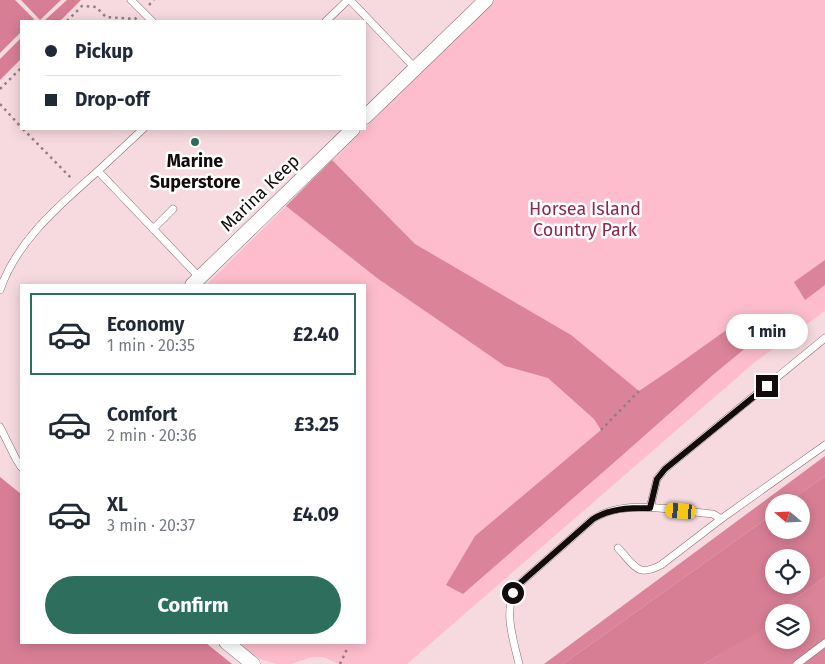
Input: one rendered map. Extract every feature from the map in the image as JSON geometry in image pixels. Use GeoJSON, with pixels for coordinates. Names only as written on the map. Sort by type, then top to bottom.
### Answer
{"type":"FeatureCollection","features":[{"type":"Feature","properties":{"kind":"street"},"geometry":{"type":"LineString","coordinates":[[366,116],[486,0]]}},
{"type":"Feature","properties":{"kind":"street","name":"Marina Keep"},"geometry":{"type":"LineString","coordinates":[[196,281],[352,130]]}},
{"type":"Feature","properties":{"kind":"street"},"geometry":{"type":"LineString","coordinates":[[228,644],[253,664]]}},
{"type":"Feature","properties":{"kind":"lane"},"geometry":{"type":"LineString","coordinates":[[131,0],[151,20]]}},
{"type":"Feature","properties":{"kind":"lane"},"geometry":{"type":"LineString","coordinates":[[327,20],[349,0],[415,68]]}},
{"type":"Feature","properties":{"kind":"lane"},"geometry":{"type":"LineString","coordinates":[[0,290],[10,266],[22,247],[79,187],[142,130]]}},
{"type":"Feature","properties":{"kind":"lane"},"geometry":{"type":"LineString","coordinates":[[98,171],[153,228],[196,281]]}},
{"type":"Feature","properties":{"kind":"lane"},"geometry":{"type":"LineString","coordinates":[[153,228],[174,209]]}},
{"type":"Feature","properties":{"kind":"lane"},"geometry":{"type":"LineString","coordinates":[[650,508],[657,479],[665,469],[825,338]]}},
{"type":"Feature","properties":{"kind":"lane"},"geometry":{"type":"LineString","coordinates":[[0,427],[20,465]]}},
{"type":"Feature","properties":{"kind":"lane"},"geometry":{"type":"LineString","coordinates":[[618,548],[638,569],[650,571],[661,565],[721,519],[825,446]]}},
{"type":"Feature","properties":{"kind":"lane"},"geometry":{"type":"LineString","coordinates":[[519,664],[510,626],[510,604],[518,585],[593,519],[601,514],[625,508],[650,508],[713,514],[721,519]]}},
{"type":"Feature","properties":{"kind":"lane"},"geometry":{"type":"LineString","coordinates":[[797,664],[825,643]]}},
{"type":"Feature","properties":{"kind":"path"},"geometry":{"type":"LineString","coordinates":[[68,20],[82,6],[96,7],[106,17],[135,20],[154,0]]}},
{"type":"Feature","properties":{"kind":"path"},"geometry":{"type":"LineString","coordinates":[[0,89],[20,69]]}},
{"type":"Feature","properties":{"kind":"path"},"geometry":{"type":"LineString","coordinates":[[0,104],[20,126]]}},
{"type":"Feature","properties":{"kind":"path"},"geometry":{"type":"LineString","coordinates":[[24,130],[79,187]]}},
{"type":"Feature","properties":{"kind":"path"},"geometry":{"type":"LineString","coordinates":[[601,430],[639,391]]}},
{"type":"Feature","properties":{"kind":"path"},"geometry":{"type":"LineString","coordinates":[[340,664],[347,649]]}},
{"type":"Feature","properties":{"kind":"green space","name":"Horsea Island Country Park"},"geometry":{"type":"Polygon","coordinates":[[[495,0],[825,0],[825,311],[755,362],[407,664],[339,664],[323,657],[312,657],[291,664],[277,664],[260,659],[238,644],[366,644],[366,284],[207,284],[363,130],[366,130],[366,127],[495,0]]]}},
{"type":"Feature","properties":{"kind":"shaded area"},"geometry":{"type":"Polygon","coordinates":[[[0,0],[81,0],[61,20],[20,20],[20,60],[0,80],[0,0]]]}},
{"type":"Feature","properties":{"kind":"shaded area"},"geometry":{"type":"Polygon","coordinates":[[[332,160],[415,244],[571,335],[639,391],[732,326],[748,346],[463,594],[446,585],[475,536],[601,430],[594,419],[548,378],[505,366],[377,278],[286,206],[332,160]]]}},
{"type":"Feature","properties":{"kind":"shaded area"},"geometry":{"type":"Polygon","coordinates":[[[825,260],[825,285],[805,300],[794,282],[825,260]]]}},
{"type":"Feature","properties":{"kind":"shaded area"},"geometry":{"type":"Polygon","coordinates":[[[825,456],[825,476],[799,494],[774,494],[825,456]]]}},
{"type":"Feature","properties":{"kind":"shaded area"},"geometry":{"type":"Polygon","coordinates":[[[825,476],[825,577],[810,588],[810,549],[765,549],[765,594],[801,594],[788,604],[765,604],[765,628],[704,664],[563,664],[765,519],[765,539],[810,539],[810,494],[799,494],[825,476]]]}},
{"type":"Feature","properties":{"kind":"shaded area"},"geometry":{"type":"Polygon","coordinates":[[[0,477],[20,493],[20,644],[207,644],[232,664],[0,664],[0,477]]]}},
{"type":"Feature","properties":{"kind":"shaded area"},"geometry":{"type":"Polygon","coordinates":[[[765,500],[765,519],[563,664],[544,664],[765,500]]]}},
{"type":"Feature","properties":{"kind":"shaded area"},"geometry":{"type":"Polygon","coordinates":[[[825,577],[825,664],[704,664],[765,627],[765,649],[810,649],[810,604],[788,604],[801,594],[810,594],[810,588],[825,577]]]}},
{"type":"Feature","properties":{"kind":"pier"},"geometry":{"type":"Polygon","coordinates":[[[15,0],[21,0],[40,20],[34,19],[15,0]]]}},
{"type":"Feature","properties":{"kind":"pier"},"geometry":{"type":"Polygon","coordinates":[[[61,0],[67,0],[45,20],[40,20],[61,0]]]}},
{"type":"Feature","properties":{"kind":"pier"},"geometry":{"type":"Polygon","coordinates":[[[20,33],[20,39],[0,59],[0,53],[20,33]]]}},
{"type":"Feature","properties":{"kind":"place","name":"Marine Superstore"},"geometry":{"type":"Point","coordinates":[195,142]}},
{"type":"Feature","properties":{"kind":"route"},"geometry":{"type":"LineString","coordinates":[[513,593],[518,585],[601,514],[625,508],[650,508],[652,493],[657,479],[665,469],[767,386]]}}]}
